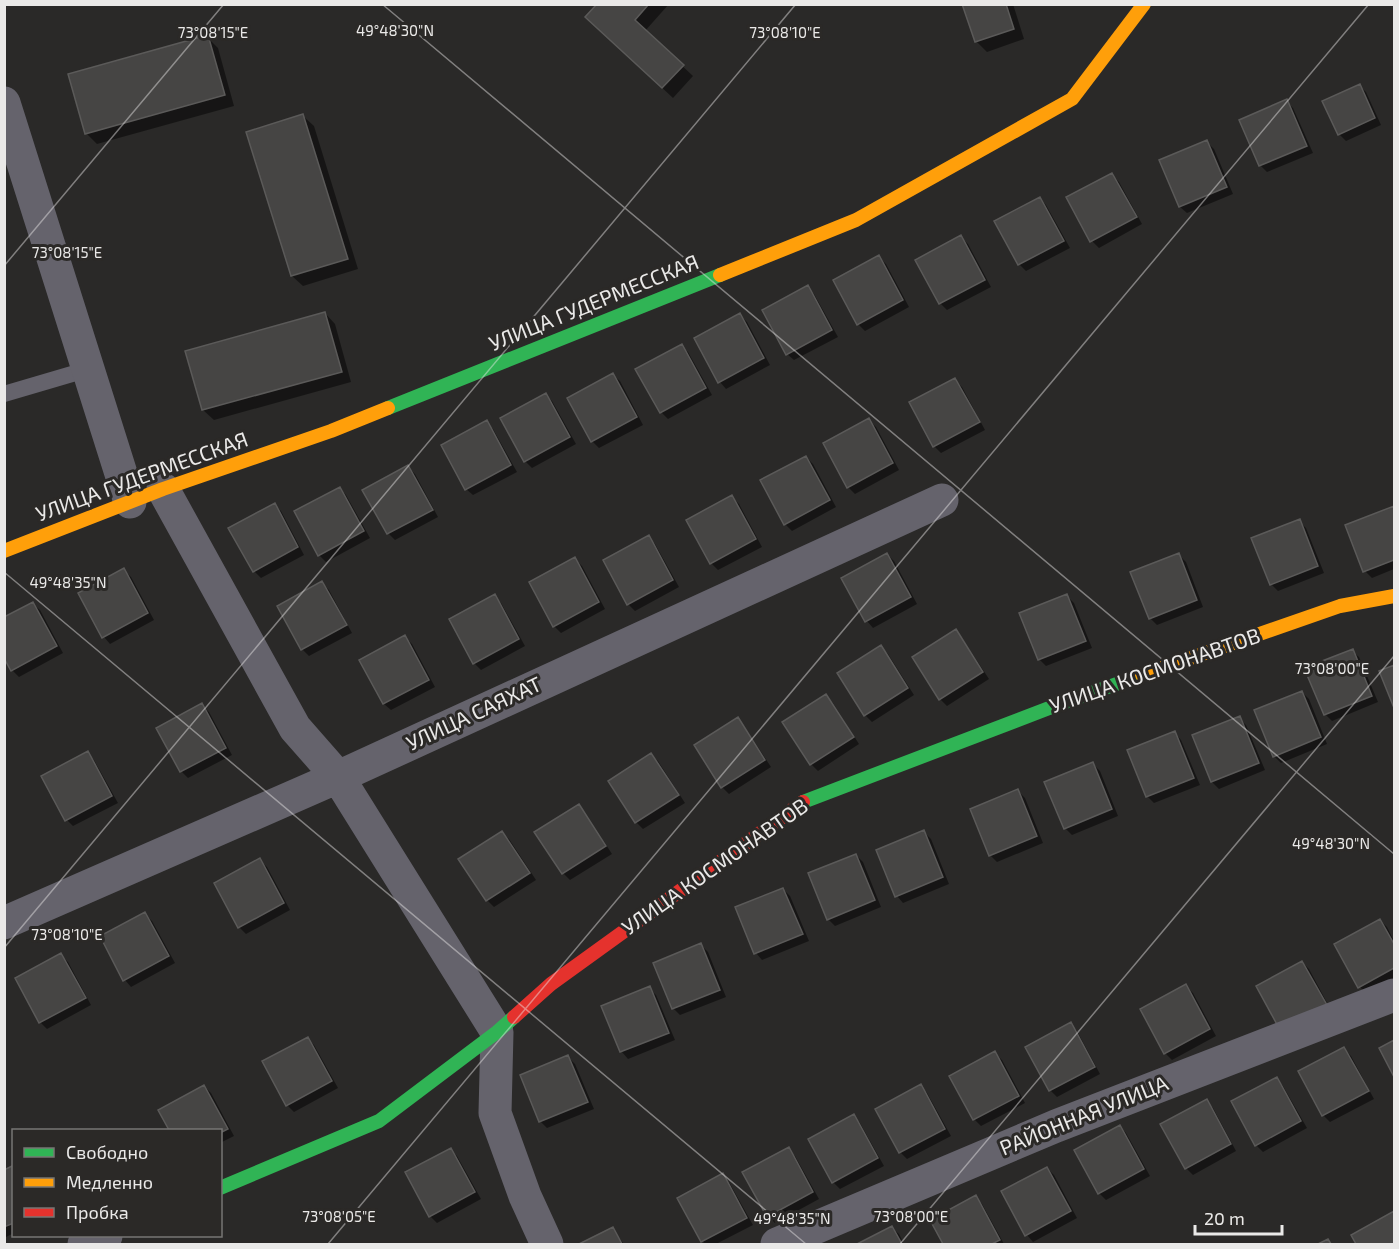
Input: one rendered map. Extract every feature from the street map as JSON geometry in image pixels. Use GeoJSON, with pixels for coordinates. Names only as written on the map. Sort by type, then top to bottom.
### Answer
{"type":"FeatureCollection","features":[{"type":"Feature","properties":{"kind":"street","name":"УЛИЦА ГУДЕРМЕССКАЯ"},"geometry":{"type":"LineString","coordinates":[[4,551],[163,489],[331,431],[856,220],[1072,99],[1144,4]]}},
{"type":"Feature","properties":{"kind":"street"},"geometry":{"type":"LineString","coordinates":[[4,103],[130,502]]}},
{"type":"Feature","properties":{"kind":"street"},"geometry":{"type":"LineString","coordinates":[[163,489],[295,728],[338,777],[497,1032],[495,1113],[525,1196],[547,1245]]}},
{"type":"Feature","properties":{"kind":"street","name":"УЛИЦА САЯХАТ"},"geometry":{"type":"LineString","coordinates":[[4,923],[338,777],[942,500]]}},
{"type":"Feature","properties":{"kind":"street","name":"УЛИЦА КОСМОНАВТОВ"},"geometry":{"type":"LineString","coordinates":[[222,1187],[379,1121],[497,1032],[551,984],[808,799],[1058,705],[1340,606],[1395,596]]}},
{"type":"Feature","properties":{"kind":"street","name":"РАЙОННАЯ УЛИЦА"},"geometry":{"type":"LineString","coordinates":[[777,1245],[1056,1126],[1395,995]]}},
{"type":"Feature","properties":{"kind":"street"},"geometry":{"type":"LineString","coordinates":[[84,1245],[104,1237]]}},
{"type":"Feature","properties":{"kind":"lane"},"geometry":{"type":"LineString","coordinates":[[4,394],[89,369]]}},
{"type":"Feature","properties":{"kind":"building"},"geometry":{"type":"Polygon","coordinates":[[[597,4],[649,4],[635,20],[684,65],[662,88],[585,17],[597,4]]]}},
{"type":"Feature","properties":{"kind":"building"},"geometry":{"type":"Polygon","coordinates":[[[962,4],[1006,4],[1014,29],[975,42],[962,4]]]}},
{"type":"Feature","properties":{"kind":"building"},"geometry":{"type":"Polygon","coordinates":[[[208,35],[225,95],[85,134],[68,74],[208,35]]]}},
{"type":"Feature","properties":{"kind":"building"},"geometry":{"type":"Polygon","coordinates":[[[1360,84],[1375,118],[1338,135],[1322,101],[1360,84]]]}},
{"type":"Feature","properties":{"kind":"building"},"geometry":{"type":"Polygon","coordinates":[[[1287,99],[1307,146],[1259,166],[1239,120],[1287,99]]]}},
{"type":"Feature","properties":{"kind":"building"},"geometry":{"type":"Polygon","coordinates":[[[303,114],[348,259],[291,276],[246,132],[303,114]]]}},
{"type":"Feature","properties":{"kind":"building"},"geometry":{"type":"Polygon","coordinates":[[[1207,140],[1227,187],[1179,207],[1159,160],[1207,140]]]}},
{"type":"Feature","properties":{"kind":"building"},"geometry":{"type":"Polygon","coordinates":[[[1112,173],[1137,217],[1090,242],[1066,197],[1112,173]]]}},
{"type":"Feature","properties":{"kind":"building"},"geometry":{"type":"Polygon","coordinates":[[[1040,197],[1064,241],[1018,265],[994,221],[1040,197]]]}},
{"type":"Feature","properties":{"kind":"building"},"geometry":{"type":"Polygon","coordinates":[[[961,235],[985,280],[939,304],[915,260],[961,235]]]}},
{"type":"Feature","properties":{"kind":"building"},"geometry":{"type":"Polygon","coordinates":[[[879,255],[903,300],[857,325],[833,280],[879,255]]]}},
{"type":"Feature","properties":{"kind":"building"},"geometry":{"type":"Polygon","coordinates":[[[808,285],[832,330],[786,355],[762,310],[808,285]]]}},
{"type":"Feature","properties":{"kind":"building"},"geometry":{"type":"Polygon","coordinates":[[[325,312],[342,372],[202,410],[185,351],[325,312]]]}},
{"type":"Feature","properties":{"kind":"building"},"geometry":{"type":"Polygon","coordinates":[[[740,313],[764,358],[718,383],[694,338],[740,313]]]}},
{"type":"Feature","properties":{"kind":"building"},"geometry":{"type":"Polygon","coordinates":[[[682,344],[706,388],[660,413],[635,369],[682,344]]]}},
{"type":"Feature","properties":{"kind":"building"},"geometry":{"type":"Polygon","coordinates":[[[613,373],[637,417],[591,442],[567,398],[613,373]]]}},
{"type":"Feature","properties":{"kind":"building"},"geometry":{"type":"Polygon","coordinates":[[[955,378],[980,422],[933,447],[909,402],[955,378]]]}},
{"type":"Feature","properties":{"kind":"building"},"geometry":{"type":"Polygon","coordinates":[[[546,393],[570,437],[524,462],[500,418],[546,393]]]}},
{"type":"Feature","properties":{"kind":"building"},"geometry":{"type":"Polygon","coordinates":[[[869,418],[893,463],[847,488],[823,443],[869,418]]]}},
{"type":"Feature","properties":{"kind":"building"},"geometry":{"type":"Polygon","coordinates":[[[487,420],[511,465],[465,490],[441,445],[487,420]]]}},
{"type":"Feature","properties":{"kind":"building"},"geometry":{"type":"Polygon","coordinates":[[[806,456],[830,500],[784,525],[760,480],[806,456]]]}},
{"type":"Feature","properties":{"kind":"building"},"geometry":{"type":"Polygon","coordinates":[[[408,465],[433,510],[387,534],[362,490],[408,465]]]}},
{"type":"Feature","properties":{"kind":"building"},"geometry":{"type":"Polygon","coordinates":[[[340,487],[364,531],[318,556],[294,511],[340,487]]]}},
{"type":"Feature","properties":{"kind":"building"},"geometry":{"type":"Polygon","coordinates":[[[732,495],[756,539],[710,564],[686,520],[732,495]]]}},
{"type":"Feature","properties":{"kind":"building"},"geometry":{"type":"Polygon","coordinates":[[[275,503],[298,547],[253,572],[228,528],[275,503]]]}},
{"type":"Feature","properties":{"kind":"building"},"geometry":{"type":"Polygon","coordinates":[[[1394,506],[1394,560],[1363,572],[1345,525],[1394,506]]]}},
{"type":"Feature","properties":{"kind":"building"},"geometry":{"type":"Polygon","coordinates":[[[1300,519],[1318,566],[1270,585],[1251,538],[1300,519]]]}},
{"type":"Feature","properties":{"kind":"building"},"geometry":{"type":"Polygon","coordinates":[[[649,535],[673,580],[627,605],[603,560],[649,535]]]}},
{"type":"Feature","properties":{"kind":"building"},"geometry":{"type":"Polygon","coordinates":[[[887,553],[911,597],[865,622],[841,578],[887,553]]]}},
{"type":"Feature","properties":{"kind":"building"},"geometry":{"type":"Polygon","coordinates":[[[1179,553],[1197,600],[1149,619],[1130,572],[1179,553]]]}},
{"type":"Feature","properties":{"kind":"building"},"geometry":{"type":"Polygon","coordinates":[[[575,557],[599,602],[553,627],[529,582],[575,557]]]}},
{"type":"Feature","properties":{"kind":"building"},"geometry":{"type":"Polygon","coordinates":[[[124,568],[148,613],[102,638],[78,593],[124,568]]]}},
{"type":"Feature","properties":{"kind":"building"},"geometry":{"type":"Polygon","coordinates":[[[322,581],[347,625],[301,650],[277,606],[322,581]]]}},
{"type":"Feature","properties":{"kind":"building"},"geometry":{"type":"Polygon","coordinates":[[[495,594],[519,639],[473,664],[449,619],[495,594]]]}},
{"type":"Feature","properties":{"kind":"building"},"geometry":{"type":"Polygon","coordinates":[[[1067,594],[1086,641],[1038,660],[1019,613],[1067,594]]]}},
{"type":"Feature","properties":{"kind":"building"},"geometry":{"type":"Polygon","coordinates":[[[33,602],[57,646],[11,671],[4,658],[4,617],[33,602]]]}},
{"type":"Feature","properties":{"kind":"building"},"geometry":{"type":"Polygon","coordinates":[[[956,629],[983,672],[939,700],[912,657],[956,629]]]}},
{"type":"Feature","properties":{"kind":"building"},"geometry":{"type":"Polygon","coordinates":[[[405,635],[429,680],[383,704],[359,660],[405,635]]]}},
{"type":"Feature","properties":{"kind":"building"},"geometry":{"type":"Polygon","coordinates":[[[881,645],[908,688],[864,716],[837,673],[881,645]]]}},
{"type":"Feature","properties":{"kind":"building"},"geometry":{"type":"Polygon","coordinates":[[[1353,649],[1372,696],[1324,715],[1304,668],[1353,649]]]}},
{"type":"Feature","properties":{"kind":"building"},"geometry":{"type":"Polygon","coordinates":[[[1394,665],[1394,708],[1379,671],[1394,665]]]}},
{"type":"Feature","properties":{"kind":"building"},"geometry":{"type":"Polygon","coordinates":[[[1302,691],[1321,737],[1273,757],[1254,710],[1302,691]]]}},
{"type":"Feature","properties":{"kind":"building"},"geometry":{"type":"Polygon","coordinates":[[[826,694],[854,737],[810,765],[782,722],[826,694]]]}},
{"type":"Feature","properties":{"kind":"building"},"geometry":{"type":"Polygon","coordinates":[[[202,703],[226,748],[180,772],[156,728],[202,703]]]}},
{"type":"Feature","properties":{"kind":"building"},"geometry":{"type":"Polygon","coordinates":[[[1240,716],[1259,763],[1211,782],[1192,735],[1240,716]]]}},
{"type":"Feature","properties":{"kind":"building"},"geometry":{"type":"Polygon","coordinates":[[[738,717],[765,760],[721,788],[694,745],[738,717]]]}},
{"type":"Feature","properties":{"kind":"building"},"geometry":{"type":"Polygon","coordinates":[[[1175,731],[1194,778],[1146,797],[1127,750],[1175,731]]]}},
{"type":"Feature","properties":{"kind":"building"},"geometry":{"type":"Polygon","coordinates":[[[88,751],[112,796],[65,821],[41,776],[88,751]]]}},
{"type":"Feature","properties":{"kind":"building"},"geometry":{"type":"Polygon","coordinates":[[[651,753],[679,795],[635,823],[608,781],[651,753]]]}},
{"type":"Feature","properties":{"kind":"building"},"geometry":{"type":"Polygon","coordinates":[[[1093,762],[1112,809],[1064,829],[1044,782],[1093,762]]]}},
{"type":"Feature","properties":{"kind":"building"},"geometry":{"type":"Polygon","coordinates":[[[1018,789],[1037,836],[989,856],[970,809],[1018,789]]]}},
{"type":"Feature","properties":{"kind":"building"},"geometry":{"type":"Polygon","coordinates":[[[579,804],[606,846],[562,874],[534,832],[579,804]]]}},
{"type":"Feature","properties":{"kind":"building"},"geometry":{"type":"Polygon","coordinates":[[[924,830],[943,877],[895,897],[876,850],[924,830]]]}},
{"type":"Feature","properties":{"kind":"building"},"geometry":{"type":"Polygon","coordinates":[[[502,831],[530,873],[486,901],[458,859],[502,831]]]}},
{"type":"Feature","properties":{"kind":"building"},"geometry":{"type":"Polygon","coordinates":[[[856,854],[875,900],[827,920],[808,873],[856,854]]]}},
{"type":"Feature","properties":{"kind":"building"},"geometry":{"type":"Polygon","coordinates":[[[260,858],[284,903],[238,928],[214,883],[260,858]]]}},
{"type":"Feature","properties":{"kind":"building"},"geometry":{"type":"Polygon","coordinates":[[[783,888],[803,934],[754,954],[735,907],[783,888]]]}},
{"type":"Feature","properties":{"kind":"building"},"geometry":{"type":"Polygon","coordinates":[[[145,912],[169,956],[123,981],[100,936],[145,912]]]}},
{"type":"Feature","properties":{"kind":"building"},"geometry":{"type":"Polygon","coordinates":[[[1380,919],[1394,944],[1394,968],[1358,988],[1334,944],[1380,919]]]}},
{"type":"Feature","properties":{"kind":"building"},"geometry":{"type":"Polygon","coordinates":[[[701,943],[720,990],[672,1009],[653,963],[701,943]]]}},
{"type":"Feature","properties":{"kind":"building"},"geometry":{"type":"Polygon","coordinates":[[[61,953],[86,998],[39,1023],[15,978],[61,953]]]}},
{"type":"Feature","properties":{"kind":"building"},"geometry":{"type":"Polygon","coordinates":[[[1302,961],[1327,1005],[1280,1030],[1256,986],[1302,961]]]}},
{"type":"Feature","properties":{"kind":"building"},"geometry":{"type":"Polygon","coordinates":[[[1186,984],[1210,1029],[1164,1054],[1140,1009],[1186,984]]]}},
{"type":"Feature","properties":{"kind":"building"},"geometry":{"type":"Polygon","coordinates":[[[650,986],[669,1033],[620,1052],[601,1006],[650,986]]]}},
{"type":"Feature","properties":{"kind":"building"},"geometry":{"type":"Polygon","coordinates":[[[1071,1022],[1095,1067],[1049,1091],[1025,1047],[1071,1022]]]}},
{"type":"Feature","properties":{"kind":"building"},"geometry":{"type":"Polygon","coordinates":[[[308,1037],[332,1081],[286,1106],[262,1061],[308,1037]]]}},
{"type":"Feature","properties":{"kind":"building"},"geometry":{"type":"Polygon","coordinates":[[[1394,1040],[1394,1077],[1379,1048],[1394,1040]]]}},
{"type":"Feature","properties":{"kind":"building"},"geometry":{"type":"Polygon","coordinates":[[[1344,1047],[1369,1091],[1322,1116],[1298,1071],[1344,1047]]]}},
{"type":"Feature","properties":{"kind":"building"},"geometry":{"type":"Polygon","coordinates":[[[995,1051],[1019,1096],[973,1120],[949,1076],[995,1051]]]}},
{"type":"Feature","properties":{"kind":"building"},"geometry":{"type":"Polygon","coordinates":[[[568,1055],[588,1102],[539,1122],[520,1075],[568,1055]]]}},
{"type":"Feature","properties":{"kind":"building"},"geometry":{"type":"Polygon","coordinates":[[[1277,1077],[1301,1121],[1255,1146],[1231,1101],[1277,1077]]]}},
{"type":"Feature","properties":{"kind":"building"},"geometry":{"type":"Polygon","coordinates":[[[921,1084],[945,1129],[899,1153],[875,1109],[921,1084]]]}},
{"type":"Feature","properties":{"kind":"building"},"geometry":{"type":"Polygon","coordinates":[[[204,1085],[228,1129],[222,1132],[222,1129],[168,1129],[158,1110],[204,1085]]]}},
{"type":"Feature","properties":{"kind":"building"},"geometry":{"type":"Polygon","coordinates":[[[1207,1099],[1231,1144],[1185,1169],[1160,1124],[1207,1099]]]}},
{"type":"Feature","properties":{"kind":"building"},"geometry":{"type":"Polygon","coordinates":[[[854,1114],[878,1158],[832,1183],[808,1139],[854,1114]]]}},
{"type":"Feature","properties":{"kind":"building"},"geometry":{"type":"Polygon","coordinates":[[[1120,1125],[1144,1169],[1098,1194],[1074,1150],[1120,1125]]]}},
{"type":"Feature","properties":{"kind":"building"},"geometry":{"type":"Polygon","coordinates":[[[789,1147],[813,1192],[767,1217],[742,1172],[789,1147]]]}},
{"type":"Feature","properties":{"kind":"building"},"geometry":{"type":"Polygon","coordinates":[[[451,1148],[475,1192],[429,1217],[405,1172],[451,1148]]]}},
{"type":"Feature","properties":{"kind":"building"},"geometry":{"type":"Polygon","coordinates":[[[12,1166],[12,1224],[4,1227],[4,1170],[12,1166]]]}},
{"type":"Feature","properties":{"kind":"building"},"geometry":{"type":"Polygon","coordinates":[[[1047,1167],[1071,1211],[1025,1236],[1001,1191],[1047,1167]]]}},
{"type":"Feature","properties":{"kind":"building"},"geometry":{"type":"Polygon","coordinates":[[[723,1173],[747,1218],[701,1242],[677,1198],[723,1173]]]}},
{"type":"Feature","properties":{"kind":"building"},"geometry":{"type":"Polygon","coordinates":[[[976,1195],[1000,1240],[992,1244],[943,1244],[930,1220],[976,1195]]]}},
{"type":"Feature","properties":{"kind":"building"},"geometry":{"type":"Polygon","coordinates":[[[1394,1211],[1394,1244],[1356,1244],[1351,1235],[1394,1211]]]}},
{"type":"Feature","properties":{"kind":"building"},"geometry":{"type":"Polygon","coordinates":[[[892,1226],[902,1244],[857,1244],[892,1226]]]}},
{"type":"Feature","properties":{"kind":"building"},"geometry":{"type":"Polygon","coordinates":[[[613,1227],[622,1244],[579,1244],[613,1227]]]}},
{"type":"Feature","properties":{"kind":"building"},"geometry":{"type":"Polygon","coordinates":[[[1328,1239],[1331,1244],[1318,1244],[1328,1239]]]}},
{"type":"Feature","properties":{"kind":"traffic: fast"},"geometry":{"type":"LineString","coordinates":[[388,408],[720,275]]}},
{"type":"Feature","properties":{"kind":"traffic: fast"},"geometry":{"type":"LineString","coordinates":[[803,802],[1142,675]]}},
{"type":"Feature","properties":{"kind":"traffic: fast"},"geometry":{"type":"LineString","coordinates":[[222,1187],[379,1121],[514,1017]]}},
{"type":"Feature","properties":{"kind":"traffic: slow"},"geometry":{"type":"LineString","coordinates":[[720,275],[856,220],[1072,99],[1144,4]]}},
{"type":"Feature","properties":{"kind":"traffic: slow"},"geometry":{"type":"LineString","coordinates":[[4,551],[163,489],[331,431],[388,408]]}},
{"type":"Feature","properties":{"kind":"traffic: slow"},"geometry":{"type":"LineString","coordinates":[[1142,675],[1340,606],[1394,596]]}},
{"type":"Feature","properties":{"kind":"traffic: jam"},"geometry":{"type":"LineString","coordinates":[[514,1017],[551,984],[803,802]]}}]}
